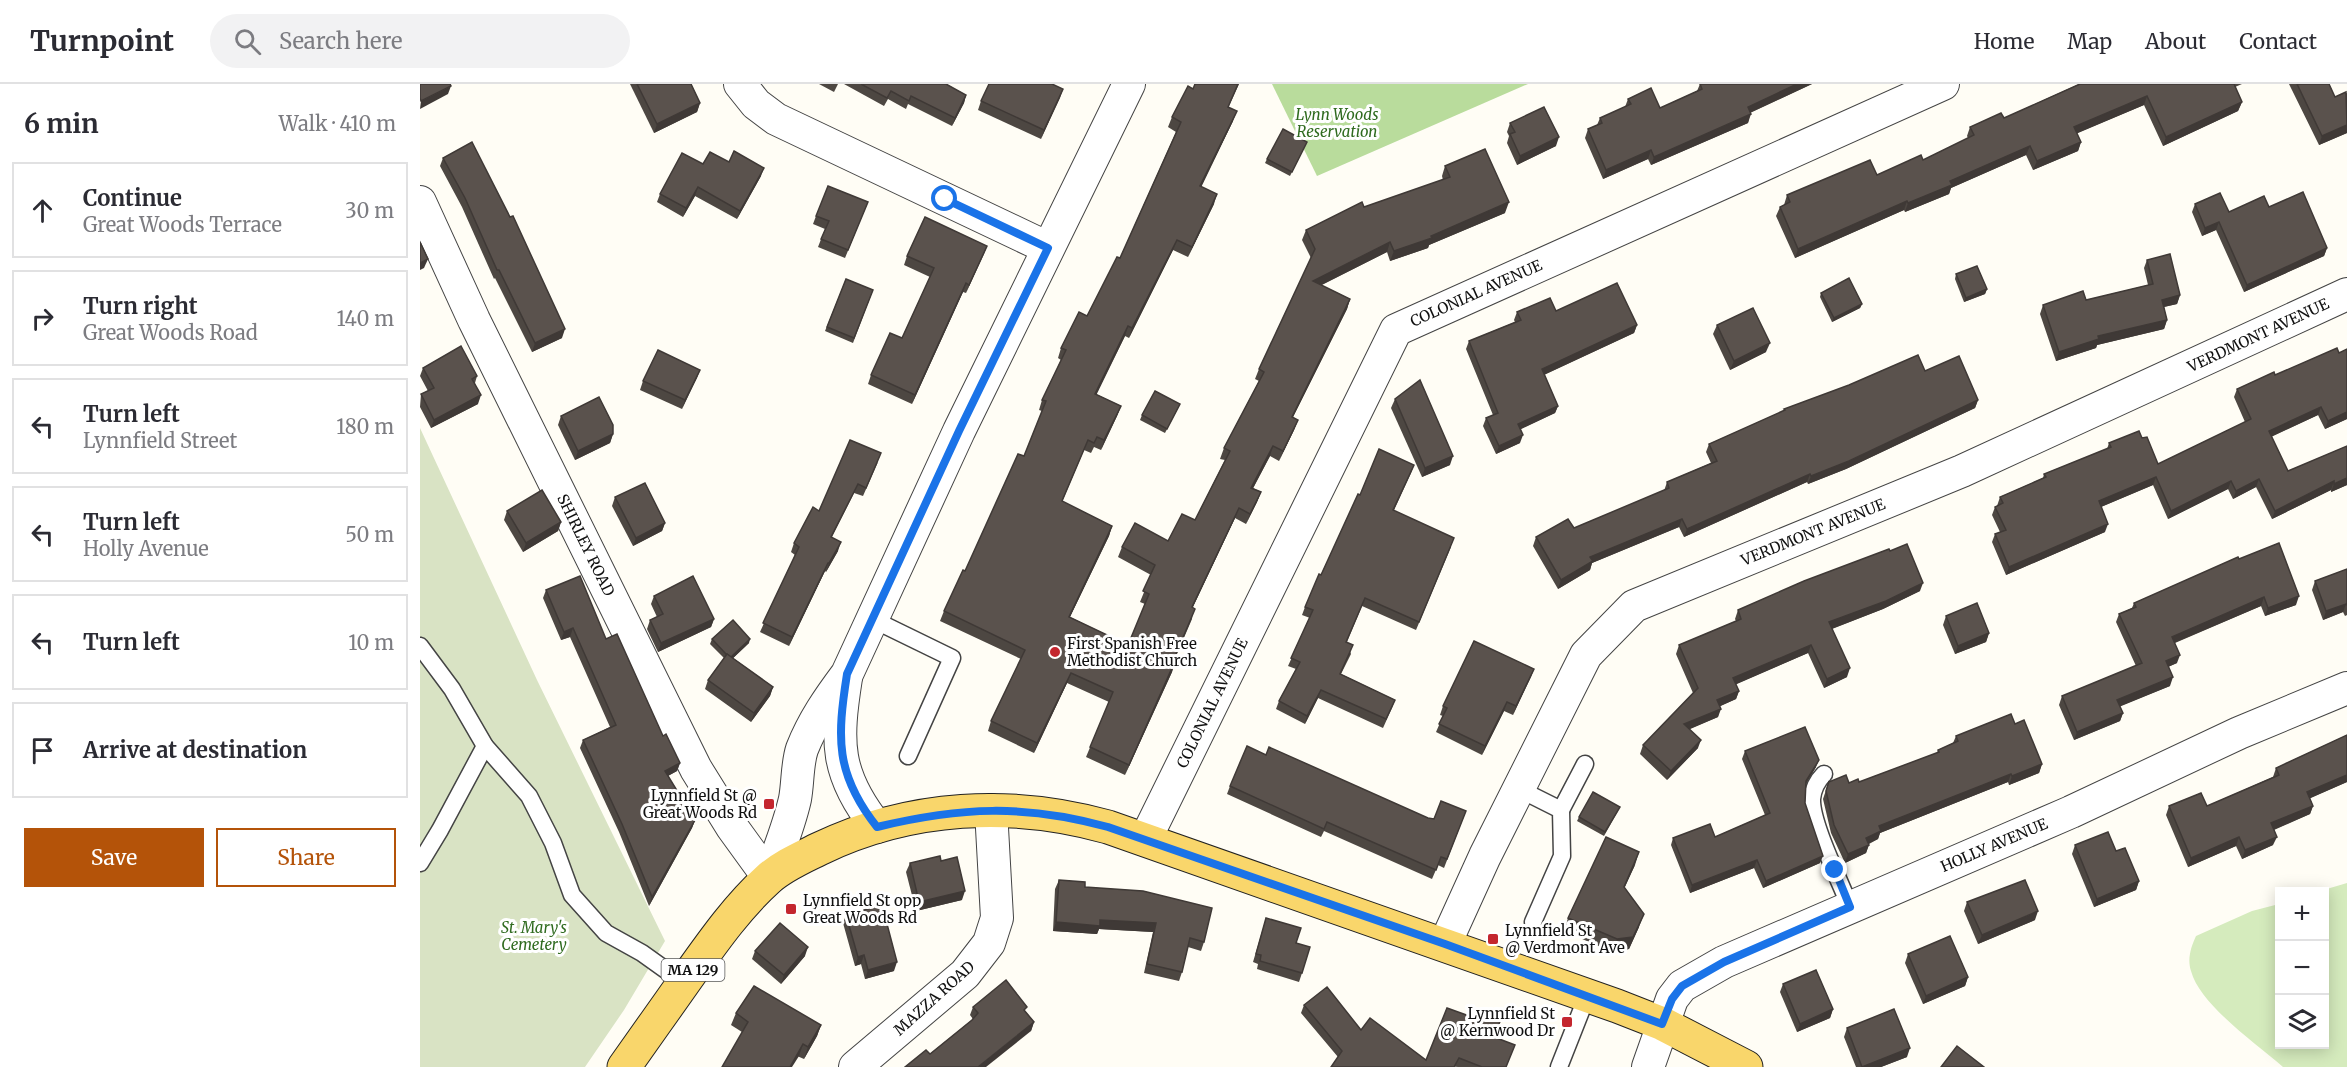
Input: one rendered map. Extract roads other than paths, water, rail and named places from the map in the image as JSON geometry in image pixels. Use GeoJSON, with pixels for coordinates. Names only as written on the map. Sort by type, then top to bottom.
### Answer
{"type":"FeatureCollection","features":[{"type":"Feature","properties":{"kind":"main road","name":"MA 129"},"geometry":{"type":"LineString","coordinates":[[624,1067],[738,910],[769,878],[805,856],[840,839],[877,827],[953,812],[991,810],[1020,810],[1079,819],[1145,840],[1445,944],[1662,1024],[1746,1067]]}},
{"type":"Feature","properties":{"kind":"street"},"geometry":{"type":"LineString","coordinates":[[740,84],[756,104],[780,121],[1048,248]]}},
{"type":"Feature","properties":{"kind":"street"},"geometry":{"type":"LineString","coordinates":[[769,878],[791,814],[801,751],[824,704],[847,674],[959,431],[1129,84]]}},
{"type":"Feature","properties":{"kind":"street","name":"COLONIAL AVENUE"},"geometry":{"type":"LineString","coordinates":[[1145,840],[1396,330],[1944,84]]}},
{"type":"Feature","properties":{"kind":"street","name":"SHIRLEY ROAD"},"geometry":{"type":"LineString","coordinates":[[420,202],[474,320],[696,769],[732,827],[769,878]]}},
{"type":"Feature","properties":{"kind":"street","name":"VERDMONT AVENUE"},"geometry":{"type":"LineString","coordinates":[[1445,944],[1586,655],[1634,606],[1962,471],[2347,294]]}},
{"type":"Feature","properties":{"kind":"street"},"geometry":{"type":"LineString","coordinates":[[847,674],[841,712],[844,772],[861,806],[877,827]]}},
{"type":"Feature","properties":{"kind":"street","name":"HOLLY AVENUE"},"geometry":{"type":"LineString","coordinates":[[1648,1067],[1672,999],[1682,986],[1724,962],[2072,812],[2239,734],[2347,688]]}},
{"type":"Feature","properties":{"kind":"street","name":"MAZZA ROAD"},"geometry":{"type":"LineString","coordinates":[[855,1067],[965,974],[989,944],[998,918],[991,810]]}},
{"type":"Feature","properties":{"kind":"lane"},"geometry":{"type":"LineString","coordinates":[[872,618],[952,658],[908,756]]}},
{"type":"Feature","properties":{"kind":"lane"},"geometry":{"type":"LineString","coordinates":[[420,646],[452,689],[485,746],[529,796],[553,843],[572,895],[606,933],[642,953],[684,982]]}},
{"type":"Feature","properties":{"kind":"lane"},"geometry":{"type":"LineString","coordinates":[[420,863],[485,746]]}},
{"type":"Feature","properties":{"kind":"lane"},"geometry":{"type":"LineString","coordinates":[[1533,922],[1562,856],[1561,810],[1585,764]]}},
{"type":"Feature","properties":{"kind":"lane"},"geometry":{"type":"LineString","coordinates":[[1824,774],[1817,781],[1813,790],[1814,816],[1850,907]]}},
{"type":"Feature","properties":{"kind":"lane"},"geometry":{"type":"LineString","coordinates":[[1519,789],[1561,810]]}},
{"type":"Feature","properties":{"kind":"lane"},"geometry":{"type":"LineString","coordinates":[[1559,1067],[1587,996]]}},
{"type":"Feature","properties":{"kind":"place","name":"First Spanish Free Methodist Church"},"geometry":{"type":"Point","coordinates":[1055,652]}},
{"type":"Feature","properties":{"kind":"place","name":"Lynnfield St @ Great Woods Rd"},"geometry":{"type":"Point","coordinates":[769,804]}},
{"type":"Feature","properties":{"kind":"place","name":"Lynnfield St opp Great Woods Rd"},"geometry":{"type":"Point","coordinates":[791,909]}},
{"type":"Feature","properties":{"kind":"place","name":"Lynnfield St @ Verdmont Ave"},"geometry":{"type":"Point","coordinates":[1493,939]}},
{"type":"Feature","properties":{"kind":"place","name":"Lynnfield St @ Kernwood Dr"},"geometry":{"type":"Point","coordinates":[1567,1022]}},
{"type":"Feature","properties":{"kind":"park label","name":"Lynn Woods Reservation"},"geometry":{"type":"Point","coordinates":[1337,122]}},
{"type":"Feature","properties":{"kind":"park label","name":"St. Mary's Cemetery"},"geometry":{"type":"Point","coordinates":[534,936]}}]}
